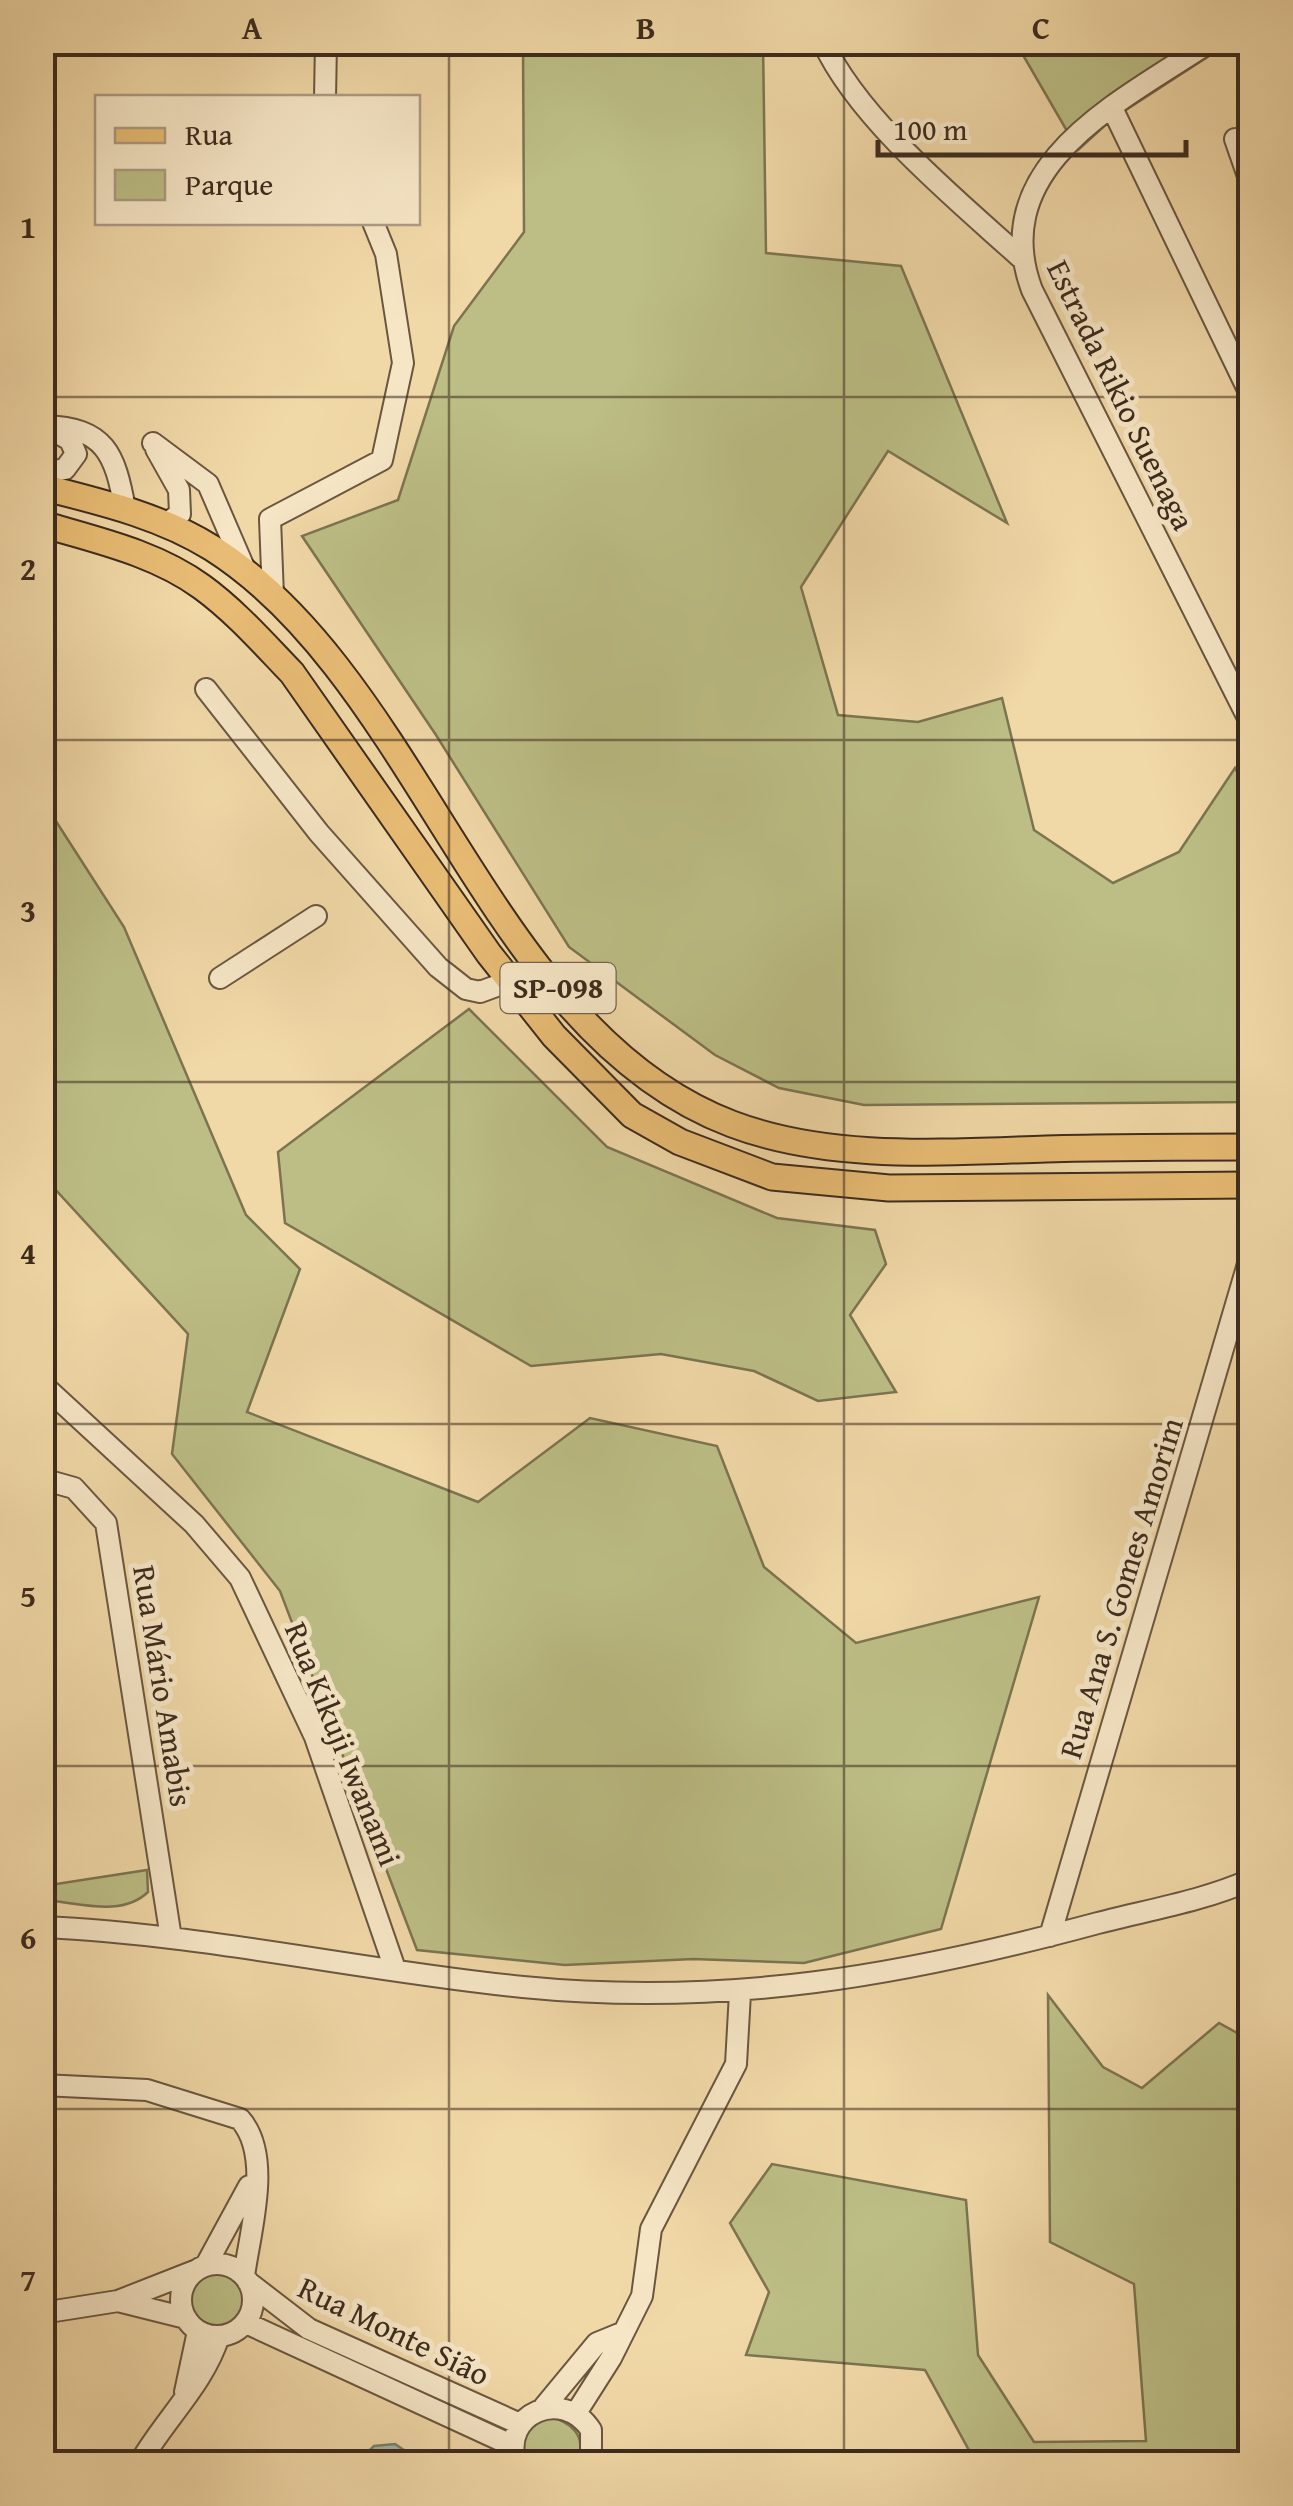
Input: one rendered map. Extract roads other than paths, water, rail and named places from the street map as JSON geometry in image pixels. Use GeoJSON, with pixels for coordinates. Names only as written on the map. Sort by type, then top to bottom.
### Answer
{"type":"FeatureCollection","features":[{"type":"Feature","properties":{"kind":"main road","name":"SP-098"},"geometry":{"type":"LineString","coordinates":[[42,487],[126,509],[165,524],[211,547],[273,596],[341,676],[486,895],[556,986],[600,1036],[649,1078],[690,1103],[732,1124],[777,1135],[905,1153],[1250,1147]]}},
{"type":"Feature","properties":{"kind":"main road","name":"SP-098"},"geometry":{"type":"LineString","coordinates":[[42,524],[130,550],[189,580],[254,634],[292,674],[510,981],[554,1036],[632,1115],[680,1142],[772,1177],[889,1188],[1250,1185]]}},
{"type":"Feature","properties":{"kind":"street"},"geometry":{"type":"LineString","coordinates":[[324,95],[326,42]]}},
{"type":"Feature","properties":{"kind":"street"},"geometry":{"type":"LineString","coordinates":[[823,42],[852,88],[914,157],[1020,257]]}},
{"type":"Feature","properties":{"kind":"street","name":"Estrada Rikio Suenaga"},"geometry":{"type":"LineString","coordinates":[[1210,42],[1065,143],[1041,175],[1028,202],[1020,257],[1032,290],[1250,722]]}},
{"type":"Feature","properties":{"kind":"street"},"geometry":{"type":"LineString","coordinates":[[1112,110],[1250,394]]}},
{"type":"Feature","properties":{"kind":"street"},"geometry":{"type":"LineString","coordinates":[[1235,139],[1250,182]]}},
{"type":"Feature","properties":{"kind":"street"},"geometry":{"type":"LineString","coordinates":[[273,596],[270,520],[382,460],[403,363],[386,254],[374,225]]}},
{"type":"Feature","properties":{"kind":"street"},"geometry":{"type":"LineString","coordinates":[[42,474],[65,469],[76,454],[70,440],[44,426],[89,432],[112,460],[126,509]]}},
{"type":"Feature","properties":{"kind":"street"},"geometry":{"type":"LineString","coordinates":[[165,524],[180,514],[182,502],[153,443],[208,484],[246,572]]}},
{"type":"Feature","properties":{"kind":"street"},"geometry":{"type":"LineString","coordinates":[[206,690],[320,833],[438,968],[466,989],[480,992],[510,981]]}},
{"type":"Feature","properties":{"kind":"street"},"geometry":{"type":"LineString","coordinates":[[220,978],[316,916]]}},
{"type":"Feature","properties":{"kind":"street","name":"Rua Ana S. Gomes Amorim"},"geometry":{"type":"LineString","coordinates":[[1050,1936],[1250,1257]]}},
{"type":"Feature","properties":{"kind":"street","name":"Rua Kikuji Iwanami"},"geometry":{"type":"LineString","coordinates":[[42,1384],[194,1524],[240,1578],[315,1737],[395,1969]]}},
{"type":"Feature","properties":{"kind":"street","name":"Rua Mário Amabis"},"geometry":{"type":"LineString","coordinates":[[42,1479],[74,1488],[106,1522],[171,1938]]}},
{"type":"Feature","properties":{"kind":"street"},"geometry":{"type":"LineString","coordinates":[[42,1927],[171,1938],[592,1992],[740,1993],[914,1968],[1050,1936],[1250,1880]]}},
{"type":"Feature","properties":{"kind":"street"},"geometry":{"type":"LineString","coordinates":[[576,2413],[611,2358],[619,2334],[642,2296],[651,2229],[736,2064],[740,1993]]}},
{"type":"Feature","properties":{"kind":"street"},"geometry":{"type":"LineString","coordinates":[[42,2085],[147,2090],[224,2112],[240,2119],[252,2132],[255,2170],[246,2279],[253,2299],[246,2322],[220,2336],[208,2367],[185,2392],[139,2464]]}},
{"type":"Feature","properties":{"kind":"street"},"geometry":{"type":"LineString","coordinates":[[185,2392],[192,2325],[182,2290],[202,2268],[237,2212],[255,2170]]}},
{"type":"Feature","properties":{"kind":"street"},"geometry":{"type":"LineString","coordinates":[[42,2312],[118,2301],[202,2268],[228,2266],[246,2279]]}},
{"type":"Feature","properties":{"kind":"street","name":"Rua Monte Sião"},"geometry":{"type":"LineString","coordinates":[[246,2279],[309,2329],[520,2424]]}},
{"type":"Feature","properties":{"kind":"street"},"geometry":{"type":"LineString","coordinates":[[118,2301],[220,2336]]}},
{"type":"Feature","properties":{"kind":"street","name":"Rua Monte Sião"},"geometry":{"type":"LineString","coordinates":[[246,2322],[514,2455]]}},
{"type":"Feature","properties":{"kind":"street"},"geometry":{"type":"LineString","coordinates":[[514,2455],[520,2424],[544,2407],[598,2343],[619,2334]]}},
{"type":"Feature","properties":{"kind":"street"},"geometry":{"type":"LineString","coordinates":[[544,2407],[576,2413],[591,2430],[591,2463],[600,2464]]}}]}
